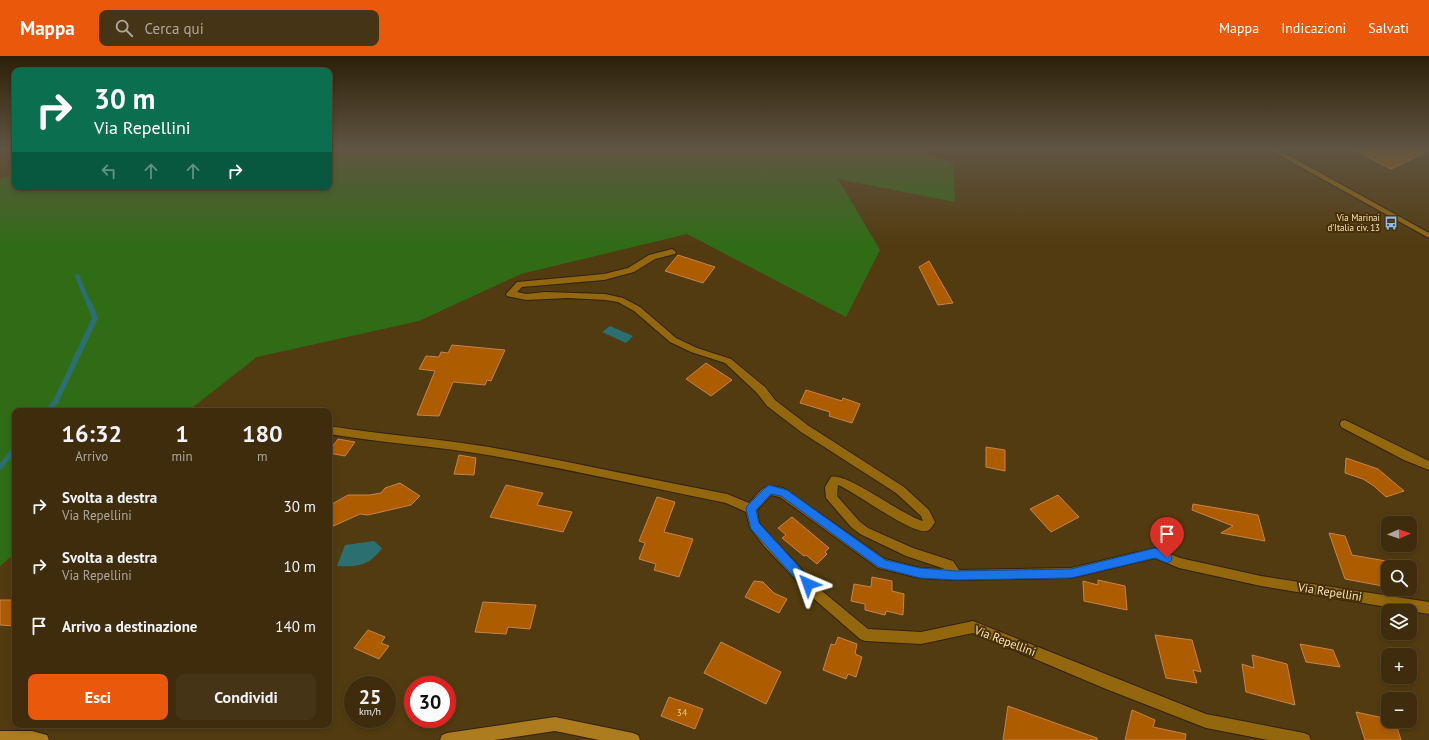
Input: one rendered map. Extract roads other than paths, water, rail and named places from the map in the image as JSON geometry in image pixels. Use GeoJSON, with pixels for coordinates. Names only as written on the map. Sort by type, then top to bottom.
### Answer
{"type":"FeatureCollection","features":[{"type":"Feature","properties":{"kind":"main road"},"geometry":{"type":"LineString","coordinates":[[447,740],[555,724],[633,740]]}},
{"type":"Feature","properties":{"kind":"main road"},"geometry":{"type":"LineString","coordinates":[[0,738],[32,738],[42,740]]}},
{"type":"Feature","properties":{"kind":"street"},"geometry":{"type":"LineString","coordinates":[[1330,181],[1429,236]]}},
{"type":"Feature","properties":{"kind":"street"},"geometry":{"type":"LineString","coordinates":[[672,252],[652,257],[631,270],[604,277],[520,284],[510,294],[526,297],[545,295],[575,295],[605,297],[620,300],[645,315],[673,340],[694,350],[728,361],[761,390],[771,403],[804,429],[900,490],[925,513],[929,522],[925,527],[914,523],[880,506],[847,483],[835,480],[830,487],[832,498],[856,524],[864,531],[910,552],[949,565],[956,576]]}},
{"type":"Feature","properties":{"kind":"street"},"geometry":{"type":"LineString","coordinates":[[1345,424],[1376,439],[1407,457],[1429,466]]}},
{"type":"Feature","properties":{"kind":"street"},"geometry":{"type":"LineString","coordinates":[[332,430],[366,436],[446,444],[534,459],[727,499],[751,509]]}},
{"type":"Feature","properties":{"kind":"street","name":"Via Repellini"},"geometry":{"type":"LineString","coordinates":[[1304,740],[1206,721],[1106,682],[973,627],[921,638],[865,635],[818,594],[768,542],[754,525],[751,509],[769,490],[784,493],[882,564],[920,573],[956,576],[1071,574],[1155,553],[1178,563],[1261,581],[1429,608]]}},
{"type":"Feature","properties":{"kind":"water"},"geometry":{"type":"Polygon","coordinates":[[[610,326],[633,336],[626,343],[602,332],[610,326]]]}},
{"type":"Feature","properties":{"kind":"water"},"geometry":{"type":"Polygon","coordinates":[[[374,541],[382,548],[368,562],[351,566],[337,566],[345,545],[374,541]]]}},
{"type":"Feature","properties":{"kind":"waterway"},"geometry":{"type":"LineString","coordinates":[[77,276],[89,304]]}},
{"type":"Feature","properties":{"kind":"waterway"},"geometry":{"type":"LineString","coordinates":[[50,408],[56,401],[95,318],[89,303]]}},
{"type":"Feature","properties":{"kind":"waterway"},"geometry":{"type":"LineString","coordinates":[[0,467],[12,453]]}},
{"type":"Feature","properties":{"kind":"place","name":"Via Marinai d'Italia civ. 13"},"geometry":{"type":"Point","coordinates":[1391,223]}}]}
